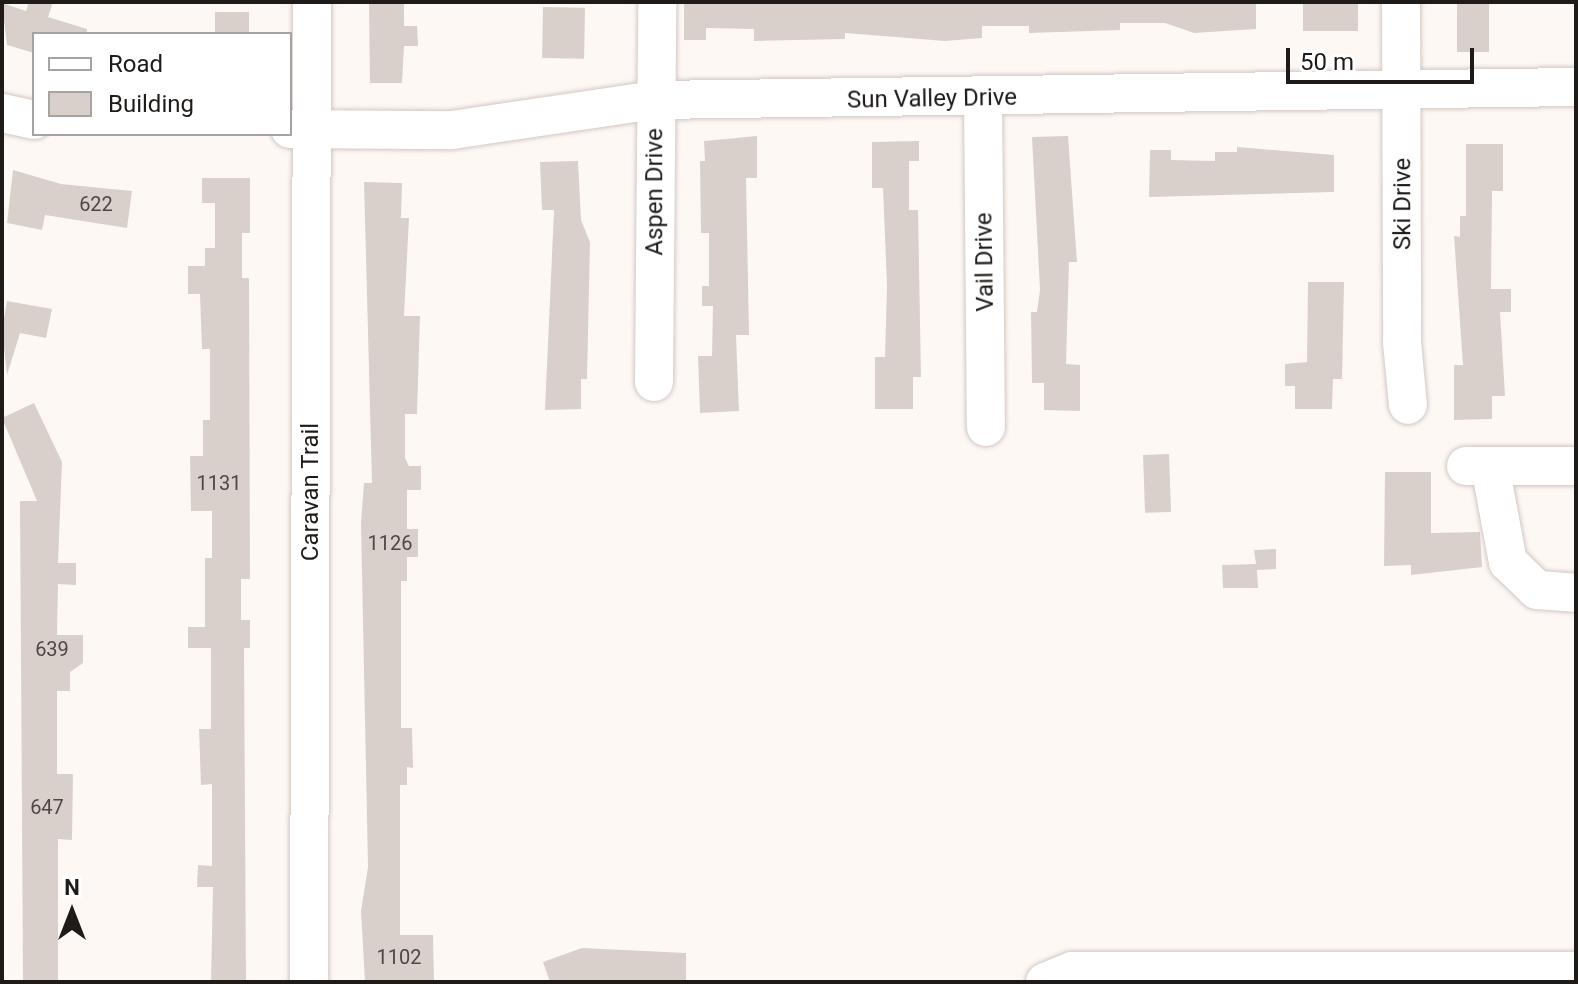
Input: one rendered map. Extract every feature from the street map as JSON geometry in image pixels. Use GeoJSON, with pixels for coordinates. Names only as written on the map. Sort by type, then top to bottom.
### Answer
{"type":"FeatureCollection","features":[{"type":"Feature","properties":{"kind":"street","name":"Caravan Trail"},"geometry":{"type":"LineString","coordinates":[[309,982],[301,129],[312,2]]}},
{"type":"Feature","properties":{"kind":"street","name":"Aspen Drive"},"geometry":{"type":"LineString","coordinates":[[654,382],[657,2]]}},
{"type":"Feature","properties":{"kind":"street","name":"Ski Drive"},"geometry":{"type":"LineString","coordinates":[[1401,2],[1404,90],[1402,342],[1408,405]]}},
{"type":"Feature","properties":{"kind":"street","name":"Sun Valley Drive"},"geometry":{"type":"LineString","coordinates":[[301,129],[452,130],[655,100],[1576,87]]}},
{"type":"Feature","properties":{"kind":"street","name":"Vail Drive"},"geometry":{"type":"LineString","coordinates":[[983,97],[986,427]]}},
{"type":"Feature","properties":{"kind":"street"},"geometry":{"type":"LineString","coordinates":[[2,113],[32,120]]}},
{"type":"Feature","properties":{"kind":"street"},"geometry":{"type":"LineString","coordinates":[[1576,466],[1477,466],[1508,562],[1537,590],[1576,593]]}},
{"type":"Feature","properties":{"kind":"street"},"geometry":{"type":"LineString","coordinates":[[1045,982],[1072,971],[1576,971]]}},
{"type":"Feature","properties":{"kind":"building"},"geometry":{"type":"Polygon","coordinates":[[[29,2],[53,2],[48,17],[87,29],[87,32],[32,32],[32,52],[7,45],[2,3],[26,11],[29,2]]]}},
{"type":"Feature","properties":{"kind":"building"},"geometry":{"type":"Polygon","coordinates":[[[369,2],[404,2],[404,26],[417,26],[418,46],[404,46],[402,83],[370,83],[369,2]]]}},
{"type":"Feature","properties":{"kind":"building"},"geometry":{"type":"Polygon","coordinates":[[[684,2],[1256,2],[1256,29],[1194,33],[1165,23],[1120,23],[1120,30],[1029,33],[1029,26],[982,26],[982,38],[945,41],[845,33],[845,39],[754,41],[754,29],[706,28],[706,40],[684,40],[684,2]]]}},
{"type":"Feature","properties":{"kind":"building"},"geometry":{"type":"Polygon","coordinates":[[[1303,2],[1358,2],[1358,31],[1303,31],[1303,2]]]}},
{"type":"Feature","properties":{"kind":"building"},"geometry":{"type":"Polygon","coordinates":[[[1457,2],[1489,2],[1489,52],[1457,52],[1457,2]]]}},
{"type":"Feature","properties":{"kind":"building"},"geometry":{"type":"Polygon","coordinates":[[[543,7],[585,8],[584,59],[542,58],[543,7]]]}},
{"type":"Feature","properties":{"kind":"building"},"geometry":{"type":"Polygon","coordinates":[[[215,12],[249,12],[249,32],[215,32],[215,12]]]}},
{"type":"Feature","properties":{"kind":"building"},"geometry":{"type":"Polygon","coordinates":[[[757,136],[757,178],[746,178],[749,335],[736,335],[739,411],[700,413],[698,356],[712,356],[713,306],[702,306],[702,286],[709,286],[709,233],[701,233],[700,161],[705,161],[704,141],[757,136]]]}},
{"type":"Feature","properties":{"kind":"building"},"geometry":{"type":"Polygon","coordinates":[[[1068,136],[1077,262],[1069,262],[1066,364],[1080,365],[1080,411],[1044,410],[1044,383],[1032,383],[1031,312],[1037,312],[1040,290],[1032,137],[1068,136]]]}},
{"type":"Feature","properties":{"kind":"building"},"geometry":{"type":"Polygon","coordinates":[[[919,141],[919,161],[909,161],[909,210],[918,210],[921,377],[913,377],[913,409],[875,409],[875,357],[885,357],[887,286],[883,188],[872,188],[872,142],[919,141]]]}},
{"type":"Feature","properties":{"kind":"building"},"geometry":{"type":"Polygon","coordinates":[[[1466,144],[1503,144],[1503,191],[1492,191],[1491,289],[1511,289],[1511,312],[1500,312],[1505,396],[1492,396],[1492,419],[1454,420],[1454,365],[1463,365],[1454,236],[1460,237],[1460,216],[1466,216],[1466,144]]]}},
{"type":"Feature","properties":{"kind":"building"},"geometry":{"type":"Polygon","coordinates":[[[1237,147],[1334,155],[1334,192],[1149,197],[1150,150],[1171,150],[1171,160],[1215,161],[1215,152],[1237,152],[1237,147]]]}},
{"type":"Feature","properties":{"kind":"building"},"geometry":{"type":"Polygon","coordinates":[[[578,161],[581,220],[590,242],[587,379],[581,379],[581,409],[545,410],[554,210],[542,210],[540,162],[578,161]]]}},
{"type":"Feature","properties":{"kind":"building"},"geometry":{"type":"Polygon","coordinates":[[[13,170],[61,184],[132,191],[127,228],[45,215],[42,230],[7,223],[13,170]]]}},
{"type":"Feature","properties":{"kind":"building"},"geometry":{"type":"Polygon","coordinates":[[[202,178],[250,178],[250,233],[242,233],[242,278],[249,278],[250,579],[241,579],[241,620],[250,620],[250,648],[244,648],[246,982],[211,982],[213,887],[197,887],[198,865],[212,866],[212,784],[201,785],[199,729],[211,729],[211,648],[188,648],[188,627],[205,627],[205,558],[212,558],[212,511],[191,511],[190,456],[203,456],[203,420],[210,420],[210,349],[202,349],[200,294],[188,294],[188,266],[205,266],[205,248],[215,248],[215,203],[202,203],[202,178]]]}},
{"type":"Feature","properties":{"kind":"building"},"geometry":{"type":"Polygon","coordinates":[[[364,182],[402,183],[401,218],[409,218],[404,316],[420,316],[417,414],[405,414],[405,458],[409,466],[421,466],[421,490],[407,490],[407,529],[418,529],[418,557],[407,557],[407,581],[401,581],[401,728],[412,728],[413,768],[407,767],[407,785],[400,785],[400,935],[433,935],[434,980],[365,982],[361,911],[368,867],[361,523],[364,483],[372,483],[364,182]]]}},
{"type":"Feature","properties":{"kind":"building"},"geometry":{"type":"Polygon","coordinates":[[[1308,282],[1344,282],[1342,379],[1333,379],[1332,409],[1295,409],[1295,386],[1285,386],[1285,364],[1307,362],[1308,282]]]}},
{"type":"Feature","properties":{"kind":"building"},"geometry":{"type":"Polygon","coordinates":[[[7,301],[52,309],[46,338],[20,333],[7,375],[2,329],[7,301]]]}},
{"type":"Feature","properties":{"kind":"building"},"geometry":{"type":"Polygon","coordinates":[[[34,403],[62,462],[58,563],[76,563],[76,585],[58,584],[57,635],[83,635],[83,663],[70,672],[70,691],[57,691],[57,774],[73,774],[72,840],[58,839],[58,981],[23,982],[20,501],[37,501],[2,418],[34,403]]]}},
{"type":"Feature","properties":{"kind":"building"},"geometry":{"type":"Polygon","coordinates":[[[1169,454],[1171,512],[1145,513],[1143,455],[1169,454]]]}},
{"type":"Feature","properties":{"kind":"building"},"geometry":{"type":"Polygon","coordinates":[[[1385,472],[1431,472],[1431,533],[1480,532],[1482,567],[1411,575],[1411,565],[1384,566],[1385,472]]]}},
{"type":"Feature","properties":{"kind":"building"},"geometry":{"type":"Polygon","coordinates":[[[1276,549],[1276,569],[1257,570],[1258,588],[1223,588],[1222,565],[1256,564],[1254,550],[1276,549]]]}},
{"type":"Feature","properties":{"kind":"building"},"geometry":{"type":"Polygon","coordinates":[[[582,948],[686,953],[686,982],[550,982],[543,962],[582,948]]]}}]}
